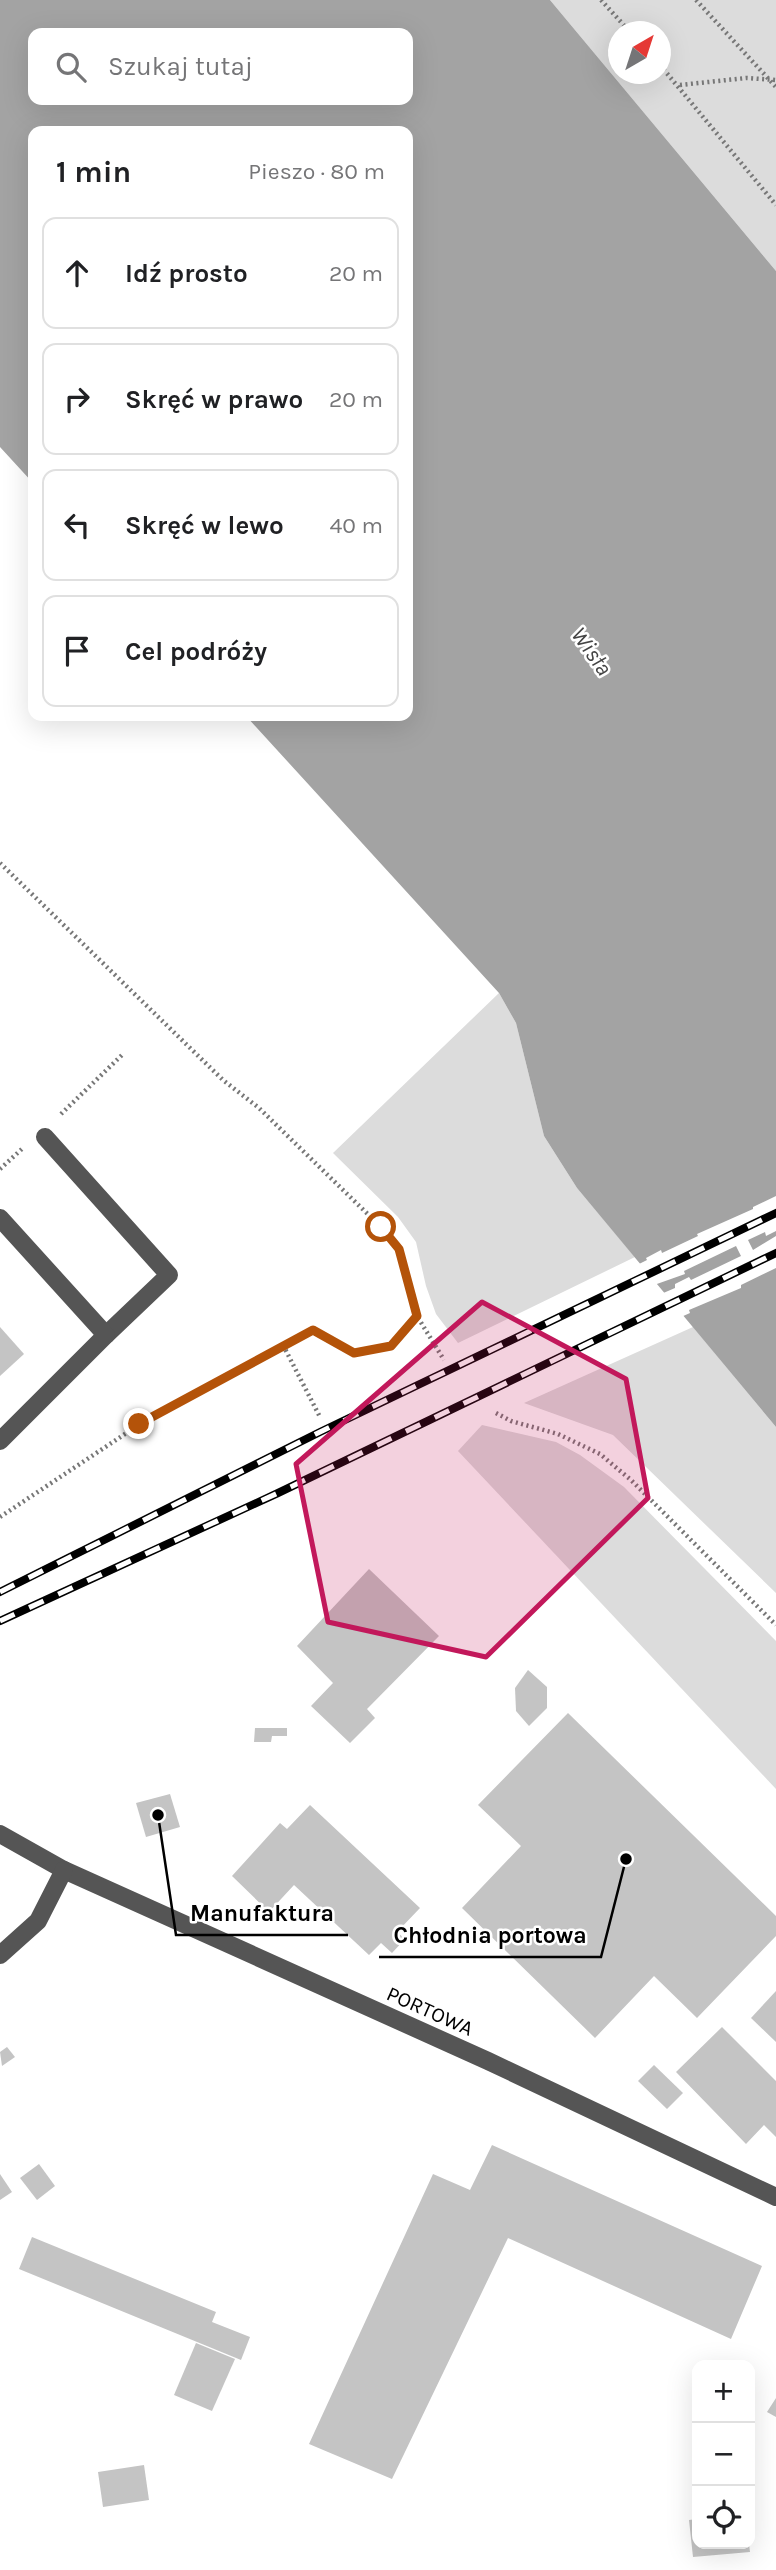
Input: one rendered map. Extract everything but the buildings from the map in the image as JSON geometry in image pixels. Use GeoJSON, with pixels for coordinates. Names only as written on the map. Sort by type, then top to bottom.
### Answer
{"type":"FeatureCollection","features":[{"type":"Feature","properties":{"kind":"street"},"geometry":{"type":"LineString","coordinates":[[0,1441],[169,1275],[45,1137]]}},
{"type":"Feature","properties":{"kind":"street"},"geometry":{"type":"LineString","coordinates":[[0,1218],[106,1335]]}},
{"type":"Feature","properties":{"kind":"street","name":"PORTOWA"},"geometry":{"type":"LineString","coordinates":[[0,1834],[64,1870],[488,2061],[776,2197]]}},
{"type":"Feature","properties":{"kind":"street"},"geometry":{"type":"LineString","coordinates":[[0,1955],[38,1922],[64,1870]]}},
{"type":"Feature","properties":{"kind":"path"},"geometry":{"type":"LineString","coordinates":[[601,0],[620,21]]}},
{"type":"Feature","properties":{"kind":"path"},"geometry":{"type":"LineString","coordinates":[[696,0],[776,87]]}},
{"type":"Feature","properties":{"kind":"path"},"geometry":{"type":"LineString","coordinates":[[671,77],[776,205]]}},
{"type":"Feature","properties":{"kind":"path"},"geometry":{"type":"LineString","coordinates":[[679,85],[746,78],[776,80]]}},
{"type":"Feature","properties":{"kind":"path"},"geometry":{"type":"LineString","coordinates":[[0,863],[223,1080],[259,1108],[381,1227],[399,1249],[417,1316],[444,1360]]}},
{"type":"Feature","properties":{"kind":"path"},"geometry":{"type":"LineString","coordinates":[[75,1101],[122,1055]]}},
{"type":"Feature","properties":{"kind":"path"},"geometry":{"type":"LineString","coordinates":[[0,1517],[139,1424],[313,1330],[354,1353],[391,1346],[417,1316]]}},
{"type":"Feature","properties":{"kind":"path"},"geometry":{"type":"LineString","coordinates":[[283,1345],[320,1417]]}},
{"type":"Feature","properties":{"kind":"path"},"geometry":{"type":"LineString","coordinates":[[496,1413],[511,1421],[558,1434],[600,1454],[631,1480],[776,1625]]}},
{"type":"Feature","properties":{"kind":"highlighted area"},"geometry":{"type":"Polygon","coordinates":[[[482,1302],[626,1379],[648,1498],[486,1657],[328,1622],[296,1464],[482,1302]]]}},
{"type":"Feature","properties":{"kind":"shaded area"},"geometry":{"type":"Polygon","coordinates":[[[550,0],[776,0],[776,271],[620,84],[671,84],[671,21],[608,21],[608,70],[550,0]]]}},
{"type":"Feature","properties":{"kind":"shaded area"},"geometry":{"type":"Polygon","coordinates":[[[499,993],[516,1023],[544,1136],[577,1188],[635,1257],[458,1343],[436,1314],[426,1286],[416,1242],[398,1217],[333,1153],[499,993]]]}},
{"type":"Feature","properties":{"kind":"shaded area"},"geometry":{"type":"Polygon","coordinates":[[[693,1327],[776,1427],[776,1593],[613,1435],[524,1403],[693,1327]]]}},
{"type":"Feature","properties":{"kind":"shaded area"},"geometry":{"type":"Polygon","coordinates":[[[482,1425],[556,1442],[580,1455],[624,1487],[776,1641],[776,1789],[458,1451],[482,1425]]]}},
{"type":"Feature","properties":{"kind":"water","name":"Wisła"},"geometry":{"type":"Polygon","coordinates":[[[0,0],[550,0],[608,70],[608,84],[620,84],[776,271],[776,1427],[577,1188],[544,1136],[516,1023],[499,993],[251,721],[413,721],[413,126],[28,126],[28,478],[0,447],[0,0]]]}},
{"type":"Feature","properties":{"kind":"pier"},"geometry":{"type":"Polygon","coordinates":[[[776,1196],[776,1231],[766,1236],[765,1232],[748,1240],[753,1250],[776,1236],[776,1268],[741,1285],[741,1288],[689,1310],[690,1313],[681,1317],[661,1294],[675,1288],[675,1284],[689,1277],[691,1280],[741,1256],[736,1246],[684,1271],[685,1274],[654,1285],[637,1265],[661,1250],[662,1253],[776,1196]]]}},
{"type":"Feature","properties":{"kind":"railway"},"geometry":{"type":"LineString","coordinates":[[0,1592],[320,1432],[776,1213]]}},
{"type":"Feature","properties":{"kind":"railway"},"geometry":{"type":"LineString","coordinates":[[0,1621],[278,1493],[776,1253]]}},
{"type":"Feature","properties":{"kind":"place","name":"Manufaktura"},"geometry":{"type":"Point","coordinates":[158,1815]}},
{"type":"Feature","properties":{"kind":"place","name":"Chłodnia portowa"},"geometry":{"type":"Point","coordinates":[626,1859]}},
{"type":"Feature","properties":{"kind":"route"},"geometry":{"type":"LineString","coordinates":[[139,1424],[313,1330],[354,1353],[391,1346],[417,1316],[399,1249],[381,1227]]}}]}
